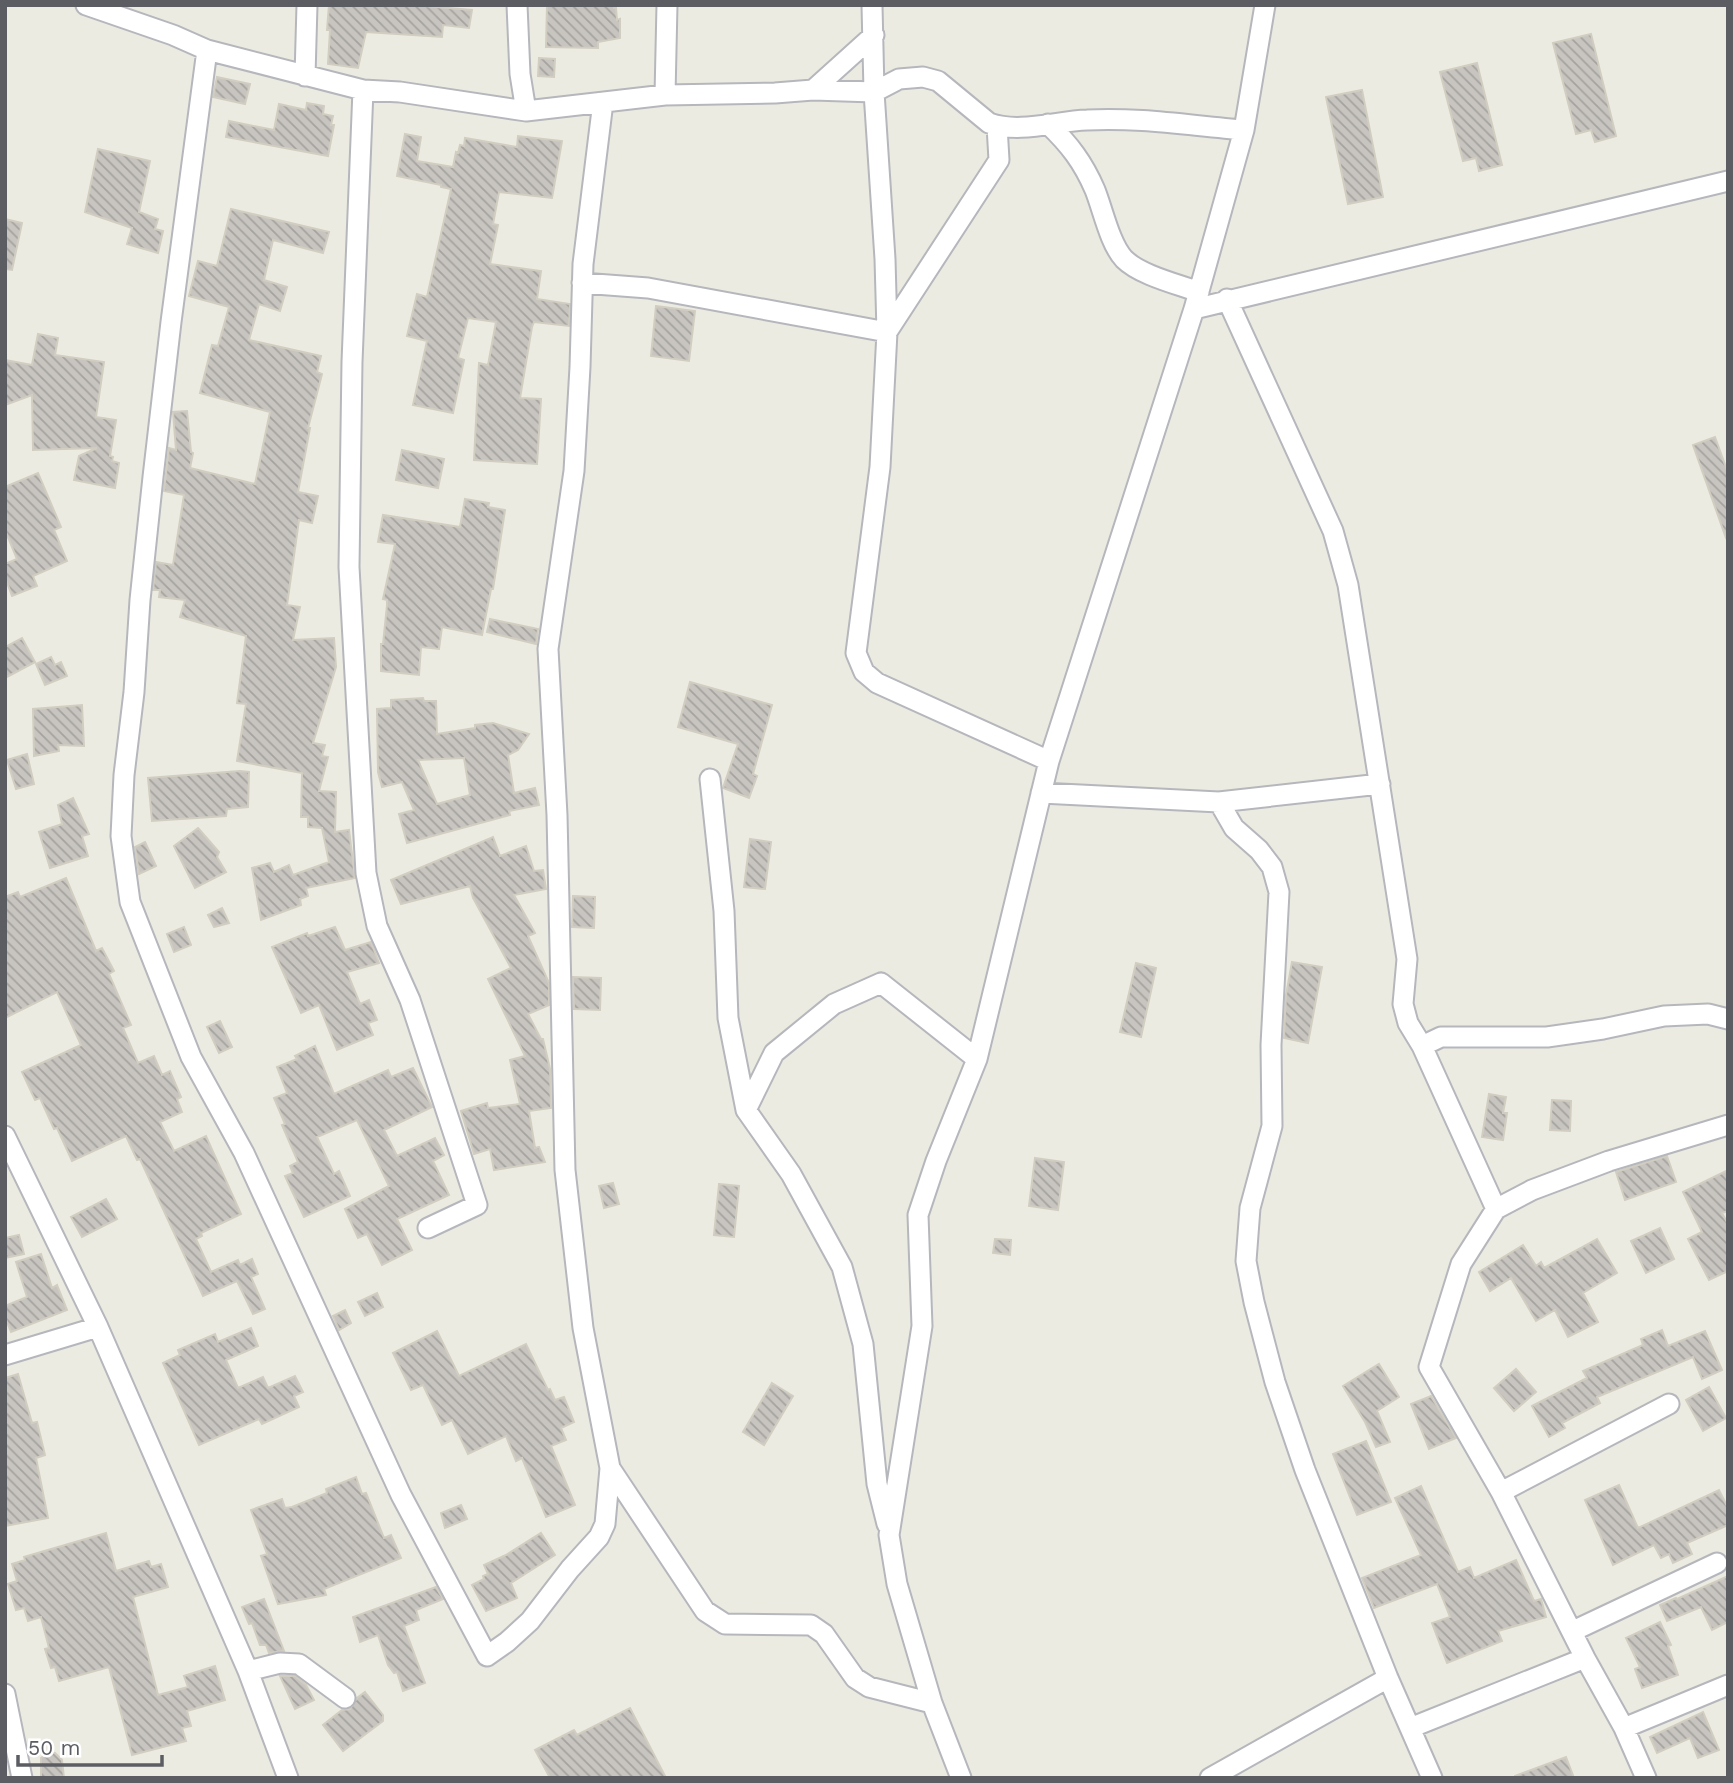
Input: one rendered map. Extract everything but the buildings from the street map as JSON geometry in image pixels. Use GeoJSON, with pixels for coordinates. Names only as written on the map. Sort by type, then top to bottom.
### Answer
{"type":"FeatureCollection","features":[{"type":"Feature","properties":{"kind":"street"},"geometry":{"type":"LineString","coordinates":[[86,5],[109,9],[207,50],[363,90],[400,92],[526,111],[665,95],[813,90],[874,92],[899,79],[923,77],[938,81],[989,124],[997,126],[1010,128],[1086,120],[1134,121],[1244,131]]}},
{"type":"Feature","properties":{"kind":"street"},"geometry":{"type":"LineString","coordinates":[[305,76],[307,5]]}},
{"type":"Feature","properties":{"kind":"street"},"geometry":{"type":"LineString","coordinates":[[517,5],[520,74],[526,111]]}},
{"type":"Feature","properties":{"kind":"street"},"geometry":{"type":"LineString","coordinates":[[665,95],[667,5]]}},
{"type":"Feature","properties":{"kind":"street"},"geometry":{"type":"LineString","coordinates":[[872,5],[887,332],[880,467],[856,653],[864,672],[877,683],[1049,761]]}},
{"type":"Feature","properties":{"kind":"street"},"geometry":{"type":"LineString","coordinates":[[889,1535],[922,1326],[918,1215],[936,1161],[977,1059],[1049,761],[1196,300],[1244,131],[1265,5]]}},
{"type":"Feature","properties":{"kind":"street"},"geometry":{"type":"LineString","coordinates":[[813,90],[874,35]]}},
{"type":"Feature","properties":{"kind":"street"},"geometry":{"type":"LineString","coordinates":[[207,50],[156,451],[124,775],[121,836],[130,902],[191,1057],[244,1153],[401,1495],[487,1657],[530,1621],[599,1537],[605,1524],[610,1468],[583,1328],[565,1170],[557,815],[548,649],[574,471],[584,254],[603,102]]}},
{"type":"Feature","properties":{"kind":"street"},"geometry":{"type":"LineString","coordinates":[[363,90],[352,362],[349,567],[366,873],[377,926],[410,1000],[477,1205],[428,1228]]}},
{"type":"Feature","properties":{"kind":"street"},"geometry":{"type":"LineString","coordinates":[[1048,124],[1071,146],[1077,156],[1093,187],[1117,250],[1126,261],[1196,300],[1227,299],[1728,181]]}},
{"type":"Feature","properties":{"kind":"street"},"geometry":{"type":"LineString","coordinates":[[887,332],[999,160],[997,126]]}},
{"type":"Feature","properties":{"kind":"street"},"geometry":{"type":"LineString","coordinates":[[582,283],[648,288],[887,332]]}},
{"type":"Feature","properties":{"kind":"street"},"geometry":{"type":"LineString","coordinates":[[1227,299],[1333,531],[1341,555],[1348,584],[1407,959],[1404,1004],[1408,1023],[1422,1046],[1496,1209]]}},
{"type":"Feature","properties":{"kind":"street"},"geometry":{"type":"LineString","coordinates":[[710,779],[724,911],[728,1018],[746,1110],[791,1174],[842,1268],[863,1344],[877,1484],[897,1584],[932,1703],[961,1778]]}},
{"type":"Feature","properties":{"kind":"street"},"geometry":{"type":"LineString","coordinates":[[1041,793],[1219,802],[1380,784]]}},
{"type":"Feature","properties":{"kind":"street"},"geometry":{"type":"LineString","coordinates":[[1219,802],[1234,828],[1259,850],[1272,867],[1279,892],[1271,1045],[1272,1126],[1250,1208],[1245,1261],[1290,1430],[1388,1678],[1432,1778]]}},
{"type":"Feature","properties":{"kind":"street"},"geometry":{"type":"LineString","coordinates":[[746,1110],[774,1053],[834,1004],[881,984],[977,1059]]}},
{"type":"Feature","properties":{"kind":"street"},"geometry":{"type":"LineString","coordinates":[[1422,1046],[1441,1037],[1547,1037],[1664,1016],[1708,1014],[1728,1019]]}},
{"type":"Feature","properties":{"kind":"street"},"geometry":{"type":"LineString","coordinates":[[1646,1778],[1624,1728],[1585,1658],[1501,1492],[1429,1367],[1461,1264],[1496,1209],[1531,1190],[1609,1161],[1728,1125]]}},
{"type":"Feature","properties":{"kind":"street"},"geometry":{"type":"LineString","coordinates":[[8,1146],[98,1327],[248,1671],[288,1778]]}},
{"type":"Feature","properties":{"kind":"street"},"geometry":{"type":"LineString","coordinates":[[5,1355],[98,1327]]}},
{"type":"Feature","properties":{"kind":"street"},"geometry":{"type":"LineString","coordinates":[[1501,1492],[1670,1404]]}},
{"type":"Feature","properties":{"kind":"street"},"geometry":{"type":"LineString","coordinates":[[610,1468],[705,1611],[725,1624],[811,1625],[824,1634],[855,1678],[869,1687],[932,1703]]}},
{"type":"Feature","properties":{"kind":"street"},"geometry":{"type":"LineString","coordinates":[[1573,1631],[1717,1563]]}},
{"type":"Feature","properties":{"kind":"street"},"geometry":{"type":"LineString","coordinates":[[1410,1728],[1585,1658]]}},
{"type":"Feature","properties":{"kind":"street"},"geometry":{"type":"LineString","coordinates":[[248,1671],[280,1663],[299,1664],[345,1698]]}},
{"type":"Feature","properties":{"kind":"street"},"geometry":{"type":"LineString","coordinates":[[1210,1778],[1388,1678]]}},
{"type":"Feature","properties":{"kind":"street"},"geometry":{"type":"LineString","coordinates":[[1624,1728],[1728,1685]]}},
{"type":"Feature","properties":{"kind":"street"},"geometry":{"type":"LineString","coordinates":[[5,1694],[22,1778]]}}]}
